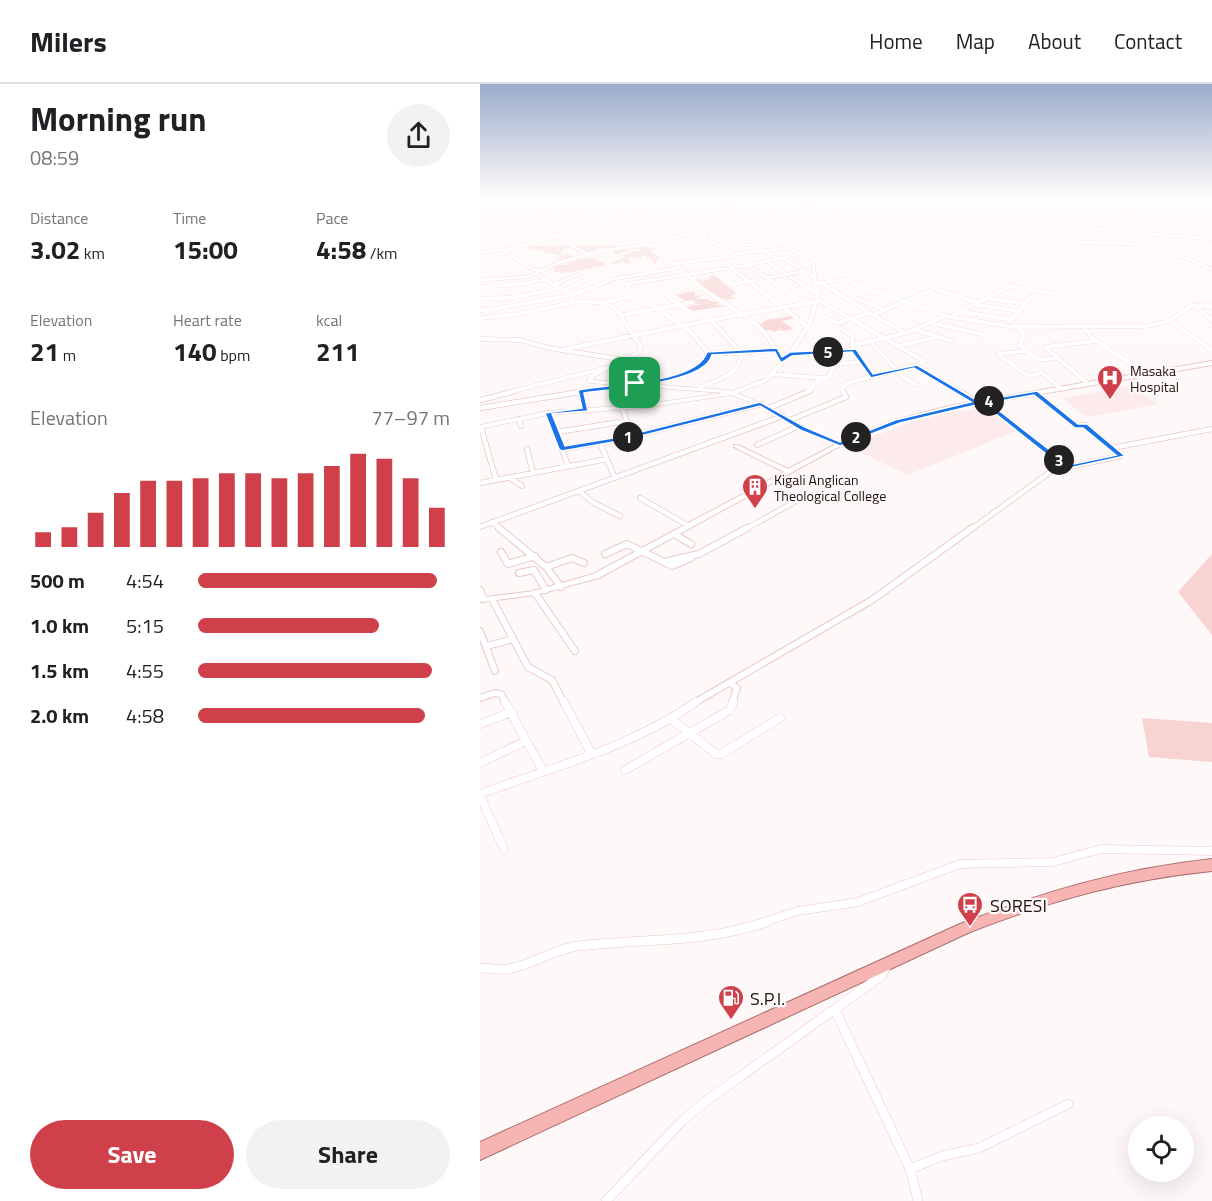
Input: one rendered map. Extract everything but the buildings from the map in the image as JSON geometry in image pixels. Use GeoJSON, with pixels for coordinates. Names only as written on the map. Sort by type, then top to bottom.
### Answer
{"type":"FeatureCollection","features":[{"type":"Feature","properties":{"kind":"highway"},"geometry":{"type":"LineString","coordinates":[[480,1151],[965,928],[1045,897],[1151,871],[1212,866]]}},
{"type":"Feature","properties":{"kind":"main road"},"geometry":{"type":"LineString","coordinates":[[480,339],[520,340],[561,350],[608,356],[622,361]]}},
{"type":"Feature","properties":{"kind":"main road"},"geometry":{"type":"LineString","coordinates":[[622,361],[592,376],[589,381],[700,387],[734,393],[840,444]]}},
{"type":"Feature","properties":{"kind":"main road"},"geometry":{"type":"LineString","coordinates":[[481,427],[520,422],[548,413],[622,408],[734,393]]}},
{"type":"Feature","properties":{"kind":"street"},"geometry":{"type":"LineString","coordinates":[[480,253],[499,250]]}},
{"type":"Feature","properties":{"kind":"street"},"geometry":{"type":"LineString","coordinates":[[505,250],[532,269],[542,271]]}},
{"type":"Feature","properties":{"kind":"street"},"geometry":{"type":"LineString","coordinates":[[580,250],[588,255]]}},
{"type":"Feature","properties":{"kind":"street"},"geometry":{"type":"LineString","coordinates":[[480,280],[513,279],[537,274],[588,255],[608,250]]}},
{"type":"Feature","properties":{"kind":"street"},"geometry":{"type":"LineString","coordinates":[[660,250],[706,291],[732,305],[765,333],[777,350],[781,361]]}},
{"type":"Feature","properties":{"kind":"street"},"geometry":{"type":"LineString","coordinates":[[726,250],[803,302]]}},
{"type":"Feature","properties":{"kind":"street"},"geometry":{"type":"LineString","coordinates":[[673,264],[770,250]]}},
{"type":"Feature","properties":{"kind":"street"},"geometry":{"type":"LineString","coordinates":[[794,250],[815,260]]}},
{"type":"Feature","properties":{"kind":"street"},"geometry":{"type":"LineString","coordinates":[[734,393],[759,385],[772,374],[781,361],[790,354],[808,327],[818,294],[814,278],[813,253],[820,250]]}},
{"type":"Feature","properties":{"kind":"street"},"geometry":{"type":"LineString","coordinates":[[1159,250],[1187,258],[1212,270]]}},
{"type":"Feature","properties":{"kind":"street"},"geometry":{"type":"LineString","coordinates":[[762,251],[778,259]]}},
{"type":"Feature","properties":{"kind":"street"},"geometry":{"type":"LineString","coordinates":[[481,319],[576,302],[606,302],[634,296],[626,285],[801,254]]}},
{"type":"Feature","properties":{"kind":"street"},"geometry":{"type":"LineString","coordinates":[[783,258],[814,278]]}},
{"type":"Feature","properties":{"kind":"street"},"geometry":{"type":"LineString","coordinates":[[766,261],[818,294]]}},
{"type":"Feature","properties":{"kind":"street"},"geometry":{"type":"LineString","coordinates":[[480,310],[528,305],[572,295],[614,279],[678,268]]}},
{"type":"Feature","properties":{"kind":"street"},"geometry":{"type":"LineString","coordinates":[[729,268],[808,327]]}},
{"type":"Feature","properties":{"kind":"street"},"geometry":{"type":"LineString","coordinates":[[767,278],[805,272]]}},
{"type":"Feature","properties":{"kind":"street"},"geometry":{"type":"LineString","coordinates":[[537,274],[572,295],[576,302]]}},
{"type":"Feature","properties":{"kind":"street"},"geometry":{"type":"LineString","coordinates":[[556,284],[578,274]]}},
{"type":"Feature","properties":{"kind":"street"},"geometry":{"type":"LineString","coordinates":[[480,300],[517,297],[563,289],[591,278]]}},
{"type":"Feature","properties":{"kind":"street"},"geometry":{"type":"LineString","coordinates":[[480,286],[522,284],[547,279]]}},
{"type":"Feature","properties":{"kind":"street"},"geometry":{"type":"LineString","coordinates":[[816,284],[844,279],[871,291],[951,318],[1017,327],[1146,326],[1170,321],[1182,309],[1194,305],[1212,306]]}},
{"type":"Feature","properties":{"kind":"street"},"geometry":{"type":"LineString","coordinates":[[732,284],[757,280]]}},
{"type":"Feature","properties":{"kind":"street"},"geometry":{"type":"LineString","coordinates":[[822,283],[906,333]]}},
{"type":"Feature","properties":{"kind":"street"},"geometry":{"type":"LineString","coordinates":[[951,318],[990,299],[1010,286],[1056,294]]}},
{"type":"Feature","properties":{"kind":"street"},"geometry":{"type":"LineString","coordinates":[[822,316],[837,323],[885,310],[934,289],[979,304],[1020,311]]}},
{"type":"Feature","properties":{"kind":"street"},"geometry":{"type":"LineString","coordinates":[[668,297],[690,312]]}},
{"type":"Feature","properties":{"kind":"street"},"geometry":{"type":"LineString","coordinates":[[1006,326],[1031,297]]}},
{"type":"Feature","properties":{"kind":"street"},"geometry":{"type":"LineString","coordinates":[[858,298],[885,310]]}},
{"type":"Feature","properties":{"kind":"street"},"geometry":{"type":"LineString","coordinates":[[990,299],[1026,304]]}},
{"type":"Feature","properties":{"kind":"street"},"geometry":{"type":"LineString","coordinates":[[645,300],[682,324],[710,354]]}},
{"type":"Feature","properties":{"kind":"street"},"geometry":{"type":"LineString","coordinates":[[561,350],[682,324],[815,300],[886,338],[923,362],[845,384],[842,390],[846,397],[790,420]]}},
{"type":"Feature","properties":{"kind":"street"},"geometry":{"type":"LineString","coordinates":[[606,302],[617,308],[627,329],[640,343],[640,351],[622,361]]}},
{"type":"Feature","properties":{"kind":"street"},"geometry":{"type":"LineString","coordinates":[[622,315],[693,302]]}},
{"type":"Feature","properties":{"kind":"street"},"geometry":{"type":"LineString","coordinates":[[528,305],[533,311]]}},
{"type":"Feature","properties":{"kind":"street"},"geometry":{"type":"LineString","coordinates":[[1194,305],[1212,320]]}},
{"type":"Feature","properties":{"kind":"street"},"geometry":{"type":"LineString","coordinates":[[481,319],[488,310]]}},
{"type":"Feature","properties":{"kind":"street"},"geometry":{"type":"LineString","coordinates":[[963,312],[1012,320]]}},
{"type":"Feature","properties":{"kind":"street"},"geometry":{"type":"LineString","coordinates":[[790,354],[854,347],[916,330],[945,316]]}},
{"type":"Feature","properties":{"kind":"street"},"geometry":{"type":"LineString","coordinates":[[700,387],[737,369],[741,363],[741,353],[711,320]]}},
{"type":"Feature","properties":{"kind":"street"},"geometry":{"type":"LineString","coordinates":[[1170,321],[1212,350]]}},
{"type":"Feature","properties":{"kind":"street"},"geometry":{"type":"LineString","coordinates":[[931,323],[985,335]]}},
{"type":"Feature","properties":{"kind":"street"},"geometry":{"type":"LineString","coordinates":[[1017,327],[1024,334],[1020,345],[1026,351],[1039,360],[1055,358]]}},
{"type":"Feature","properties":{"kind":"street"},"geometry":{"type":"LineString","coordinates":[[841,328],[852,336],[854,347],[871,376]]}},
{"type":"Feature","properties":{"kind":"street"},"geometry":{"type":"LineString","coordinates":[[1084,328],[1096,341],[1146,374]]}},
{"type":"Feature","properties":{"kind":"street"},"geometry":{"type":"LineString","coordinates":[[916,330],[952,341]]}},
{"type":"Feature","properties":{"kind":"street"},"geometry":{"type":"LineString","coordinates":[[898,346],[937,337]]}},
{"type":"Feature","properties":{"kind":"street"},"geometry":{"type":"LineString","coordinates":[[1086,383],[1044,347],[1096,341]]}},
{"type":"Feature","properties":{"kind":"street"},"geometry":{"type":"LineString","coordinates":[[871,342],[916,386]]}},
{"type":"Feature","properties":{"kind":"street"},"geometry":{"type":"LineString","coordinates":[[710,354],[777,350]]}},
{"type":"Feature","properties":{"kind":"street"},"geometry":{"type":"LineString","coordinates":[[1026,351],[998,354],[1028,376],[1042,374],[1061,388]]}},
{"type":"Feature","properties":{"kind":"street"},"geometry":{"type":"LineString","coordinates":[[652,384],[699,367],[709,359],[710,354]]}},
{"type":"Feature","properties":{"kind":"street"},"geometry":{"type":"LineString","coordinates":[[772,374],[828,378],[835,364],[862,362]]}},
{"type":"Feature","properties":{"kind":"street"},"geometry":{"type":"LineString","coordinates":[[485,599],[535,593],[596,576],[840,444],[897,421],[977,403],[1212,363]]}},
{"type":"Feature","properties":{"kind":"street"},"geometry":{"type":"LineString","coordinates":[[915,366],[999,414],[1068,467]]}},
{"type":"Feature","properties":{"kind":"street"},"geometry":{"type":"LineString","coordinates":[[480,400],[610,367]]}},
{"type":"Feature","properties":{"kind":"street"},"geometry":{"type":"LineString","coordinates":[[769,408],[810,390],[821,378]]}},
{"type":"Feature","properties":{"kind":"street"},"geometry":{"type":"LineString","coordinates":[[480,408],[635,383]]}},
{"type":"Feature","properties":{"kind":"street"},"geometry":{"type":"LineString","coordinates":[[580,392],[585,409]]}},
{"type":"Feature","properties":{"kind":"street"},"geometry":{"type":"LineString","coordinates":[[504,849],[480,795],[631,739],[671,719],[704,696],[863,606],[1053,470],[1121,456],[1085,425],[1077,426],[1069,421],[1035,393]]}},
{"type":"Feature","properties":{"kind":"street"},"geometry":{"type":"LineString","coordinates":[[562,449],[600,443],[760,404]]}},
{"type":"Feature","properties":{"kind":"street"},"geometry":{"type":"LineString","coordinates":[[557,432],[626,421],[622,408]]}},
{"type":"Feature","properties":{"kind":"street"},"geometry":{"type":"LineString","coordinates":[[548,413],[568,466]]}},
{"type":"Feature","properties":{"kind":"street"},"geometry":{"type":"LineString","coordinates":[[480,527],[783,416]]}},
{"type":"Feature","properties":{"kind":"street"},"geometry":{"type":"LineString","coordinates":[[757,445],[799,426]]}},
{"type":"Feature","properties":{"kind":"street"},"geometry":{"type":"LineString","coordinates":[[481,427],[496,480]]}},
{"type":"Feature","properties":{"kind":"street"},"geometry":{"type":"LineString","coordinates":[[1112,448],[1212,429]]}},
{"type":"Feature","properties":{"kind":"street"},"geometry":{"type":"LineString","coordinates":[[600,443],[615,478]]}},
{"type":"Feature","properties":{"kind":"street"},"geometry":{"type":"LineString","coordinates":[[736,446],[789,472]]}},
{"type":"Feature","properties":{"kind":"street"},"geometry":{"type":"LineString","coordinates":[[527,449],[533,473]]}},
{"type":"Feature","properties":{"kind":"street"},"geometry":{"type":"LineString","coordinates":[[480,483],[607,459]]}},
{"type":"Feature","properties":{"kind":"street"},"geometry":{"type":"LineString","coordinates":[[509,477],[522,486]]}},
{"type":"Feature","properties":{"kind":"street"},"geometry":{"type":"LineString","coordinates":[[580,492],[594,503],[620,516]]}},
{"type":"Feature","properties":{"kind":"street"},"geometry":{"type":"LineString","coordinates":[[640,498],[689,526]]}},
{"type":"Feature","properties":{"kind":"street"},"geometry":{"type":"LineString","coordinates":[[605,554],[627,544],[674,566],[798,500]]}},
{"type":"Feature","properties":{"kind":"street"},"geometry":{"type":"LineString","coordinates":[[492,522],[535,556],[561,587]]}},
{"type":"Feature","properties":{"kind":"street"},"geometry":{"type":"LineString","coordinates":[[674,534],[692,544]]}},
{"type":"Feature","properties":{"kind":"street"},"geometry":{"type":"LineString","coordinates":[[501,552],[508,564],[535,556]]}},
{"type":"Feature","properties":{"kind":"street"},"geometry":{"type":"LineString","coordinates":[[546,567],[572,558],[584,563]]}},
{"type":"Feature","properties":{"kind":"street"},"geometry":{"type":"LineString","coordinates":[[519,573],[534,570],[546,590]]}},
{"type":"Feature","properties":{"kind":"street"},"geometry":{"type":"LineString","coordinates":[[480,590],[513,639],[528,667],[552,680],[591,753]]}},
{"type":"Feature","properties":{"kind":"street"},"geometry":{"type":"LineString","coordinates":[[535,593],[575,651]]}},
{"type":"Feature","properties":{"kind":"street"},"geometry":{"type":"LineString","coordinates":[[480,631],[487,646],[486,653],[495,671]]}},
{"type":"Feature","properties":{"kind":"street"},"geometry":{"type":"LineString","coordinates":[[487,646],[513,639]]}},
{"type":"Feature","properties":{"kind":"street"},"geometry":{"type":"LineString","coordinates":[[625,770],[730,710],[737,688],[730,683]]}},
{"type":"Feature","properties":{"kind":"street"},"geometry":{"type":"LineString","coordinates":[[480,698],[495,693],[501,694],[543,771]]}},
{"type":"Feature","properties":{"kind":"street"},"geometry":{"type":"LineString","coordinates":[[480,724],[512,712]]}},
{"type":"Feature","properties":{"kind":"street"},"geometry":{"type":"LineString","coordinates":[[671,719],[716,754],[721,754],[780,718]]}},
{"type":"Feature","properties":{"kind":"street"},"geometry":{"type":"LineString","coordinates":[[480,763],[526,741]]}},
{"type":"Feature","properties":{"kind":"street"},"geometry":{"type":"LineString","coordinates":[[480,968],[509,969],[549,952],[577,946],[674,941],[738,931],[806,909],[858,902],[960,864],[1053,862],[1101,849],[1212,851]]}},
{"type":"Feature","properties":{"kind":"street"},"geometry":{"type":"LineString","coordinates":[[606,1201],[690,1114],[881,976],[887,963]]}},
{"type":"Feature","properties":{"kind":"street"},"geometry":{"type":"LineString","coordinates":[[835,1010],[910,1169],[918,1201]]}},
{"type":"Feature","properties":{"kind":"street"},"geometry":{"type":"LineString","coordinates":[[910,1169],[942,1156],[979,1148],[1068,1104]]}},
{"type":"Feature","properties":{"kind":"shaded area"},"geometry":{"type":"Polygon","coordinates":[[[537,250],[563,250],[560,255],[567,254],[582,258],[577,260],[597,257],[595,260],[605,263],[604,266],[578,271],[553,272],[556,269],[552,268],[575,262],[572,259],[558,260],[560,256],[537,250]]]}},
{"type":"Feature","properties":{"kind":"shaded area"},"geometry":{"type":"Polygon","coordinates":[[[611,250],[629,250],[616,255],[611,250]]]}},
{"type":"Feature","properties":{"kind":"shaded area"},"geometry":{"type":"Polygon","coordinates":[[[649,250],[659,257],[655,265],[652,259],[643,255],[640,259],[630,257],[627,260],[632,262],[625,264],[624,261],[605,266],[625,257],[623,255],[632,254],[628,253],[649,250]]]}},
{"type":"Feature","properties":{"kind":"shaded area"},"geometry":{"type":"Polygon","coordinates":[[[714,275],[736,293],[731,296],[735,299],[712,294],[696,278],[703,281],[711,278],[708,276],[714,275]]]}},
{"type":"Feature","properties":{"kind":"shaded area"},"geometry":{"type":"Polygon","coordinates":[[[695,291],[695,296],[704,295],[695,299],[709,299],[709,301],[720,302],[715,305],[726,306],[691,311],[685,307],[703,304],[689,303],[676,295],[695,291]]]}},
{"type":"Feature","properties":{"kind":"shaded area"},"geometry":{"type":"Polygon","coordinates":[[[791,316],[796,318],[782,321],[793,329],[782,331],[780,326],[780,330],[770,333],[774,330],[761,330],[754,323],[761,324],[766,320],[791,316]]]}},
{"type":"Feature","properties":{"kind":"shaded area","name":"Masaka Hospital"},"geometry":{"type":"Polygon","coordinates":[[[1130,386],[1158,404],[1094,416],[1083,415],[1063,398],[1130,386]]]}},
{"type":"Feature","properties":{"kind":"shaded area"},"geometry":{"type":"Polygon","coordinates":[[[979,408],[1016,431],[908,475],[847,446],[926,417],[979,408]]]}},
{"type":"Feature","properties":{"kind":"shaded area"},"geometry":{"type":"Polygon","coordinates":[[[1212,554],[1212,635],[1178,592],[1212,554]]]}},
{"type":"Feature","properties":{"kind":"shaded area"},"geometry":{"type":"Polygon","coordinates":[[[1142,718],[1212,723],[1212,762],[1149,757],[1142,718]]]}},
{"type":"Feature","properties":{"kind":"place","name":"Masaka Hospital"},"geometry":{"type":"Point","coordinates":[1110,401]}},
{"type":"Feature","properties":{"kind":"place","name":"Kigali Anglican Theological College"},"geometry":{"type":"Point","coordinates":[755,510]}},
{"type":"Feature","properties":{"kind":"place","name":"SORESI"},"geometry":{"type":"Point","coordinates":[970,928]}},
{"type":"Feature","properties":{"kind":"place","name":"S.P.I."},"geometry":{"type":"Point","coordinates":[731,1021]}},
{"type":"Feature","properties":{"kind":"route"},"geometry":{"type":"LineString","coordinates":[[635,383],[580,392],[585,409],[548,413],[554,423],[562,449],[641,435],[760,404],[802,429],[840,444],[897,421],[937,410],[977,403],[999,414],[1022,434],[1068,467],[1121,456],[1085,425],[1077,426],[1069,421],[1035,393],[977,403],[915,366],[871,376],[854,350],[790,354],[781,361],[777,350],[710,354],[709,359],[695,369],[652,384],[635,383]]}}]}
